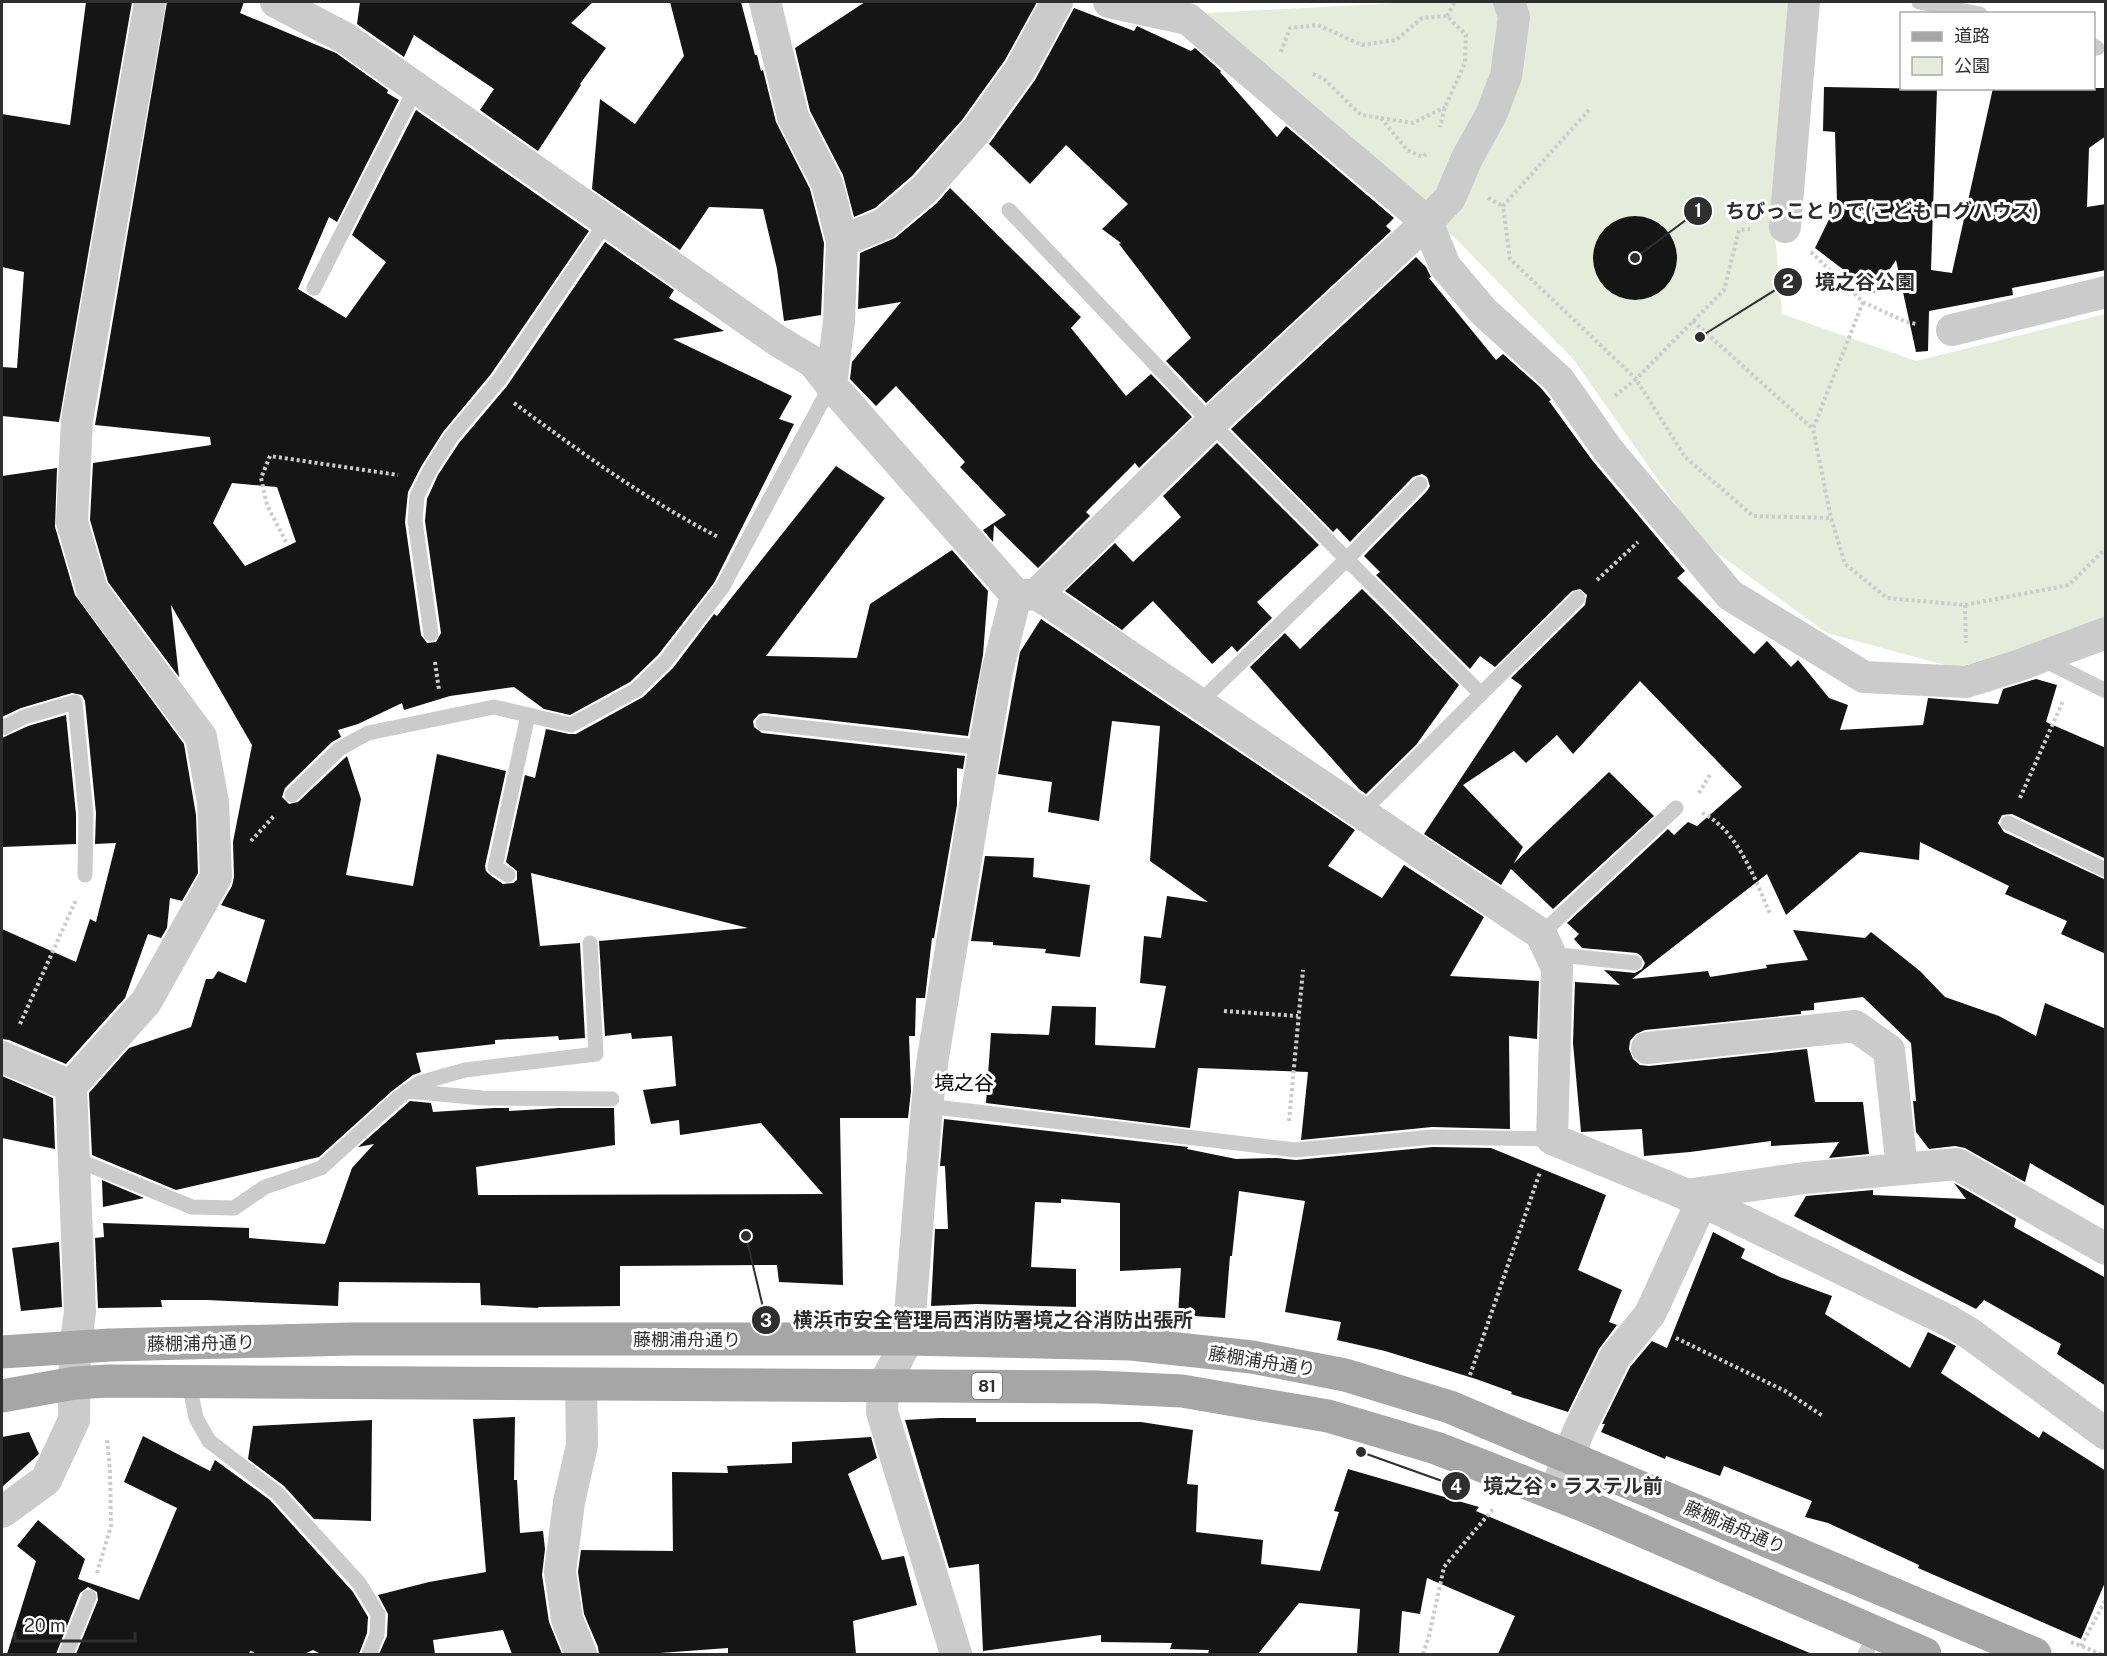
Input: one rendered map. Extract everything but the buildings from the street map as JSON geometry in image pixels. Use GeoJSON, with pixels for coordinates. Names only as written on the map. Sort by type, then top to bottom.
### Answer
{"type":"FeatureCollection","features":[{"type":"Feature","properties":{"kind":"main road","name":"藤棚浦舟通り"},"geometry":{"type":"LineString","coordinates":[[2,1352],[75,1347],[351,1339],[908,1339],[1131,1344],[1252,1357],[1345,1375],[1450,1407],[1569,1457],[2048,1646]]}},
{"type":"Feature","properties":{"kind":"main road","name":"81"},"geometry":{"type":"LineString","coordinates":[[2,1396],[75,1383],[108,1381],[1097,1386],[1193,1393],[1328,1416],[1436,1448],[1554,1494],[1871,1644],[1926,1654]]}},
{"type":"Feature","properties":{"kind":"street"},"geometry":{"type":"LineString","coordinates":[[2,1512],[46,1480],[74,1420],[75,1347],[80,1312],[71,1086],[146,1002],[222,872],[213,802],[201,737],[92,590],[72,522],[76,420],[150,2]]}},
{"type":"Feature","properties":{"kind":"street"},"geometry":{"type":"LineString","coordinates":[[276,2],[345,38],[778,341],[813,362],[831,385],[1027,595],[1199,703],[1361,813],[1545,944],[1557,968],[1552,1139],[1694,1198],[1949,1321],[1969,1333],[2106,1434]]}},
{"type":"Feature","properties":{"kind":"street"},"geometry":{"type":"LineString","coordinates":[[765,2],[794,117],[827,183],[842,241],[839,322],[831,385]]}},
{"type":"Feature","properties":{"kind":"street"},"geometry":{"type":"LineString","coordinates":[[842,241],[884,224],[925,189],[976,131],[1020,70],[1057,2]]}},
{"type":"Feature","properties":{"kind":"street"},"geometry":{"type":"LineString","coordinates":[[1110,2],[1191,10],[1427,222],[1445,266],[1483,311],[1559,380],[1608,450],[1730,595],[1864,677],[1966,682],[2106,633]]}},
{"type":"Feature","properties":{"kind":"street"},"geometry":{"type":"LineString","coordinates":[[956,1654],[882,1412],[883,1386],[908,1339],[927,1106],[935,1046],[997,672],[1027,595],[1450,198],[1467,158],[1491,115],[1506,76],[1515,17],[1509,2]]}},
{"type":"Feature","properties":{"kind":"street"},"geometry":{"type":"LineString","coordinates":[[1785,228],[1804,2]]}},
{"type":"Feature","properties":{"kind":"street"},"geometry":{"type":"LineString","coordinates":[[1952,330],[2106,292]]}},
{"type":"Feature","properties":{"kind":"street"},"geometry":{"type":"LineString","coordinates":[[1647,1048],[1855,1026],[1889,1050],[1902,1169]]}},
{"type":"Feature","properties":{"kind":"street"},"geometry":{"type":"LineString","coordinates":[[3,1057],[71,1086]]}},
{"type":"Feature","properties":{"kind":"street"},"geometry":{"type":"LineString","coordinates":[[1694,1198],[1804,1178],[1957,1164],[2106,1249]]}},
{"type":"Feature","properties":{"kind":"street"},"geometry":{"type":"LineString","coordinates":[[1554,1494],[1579,1430],[1615,1358],[1650,1314],[1694,1198]]}},
{"type":"Feature","properties":{"kind":"street"},"geometry":{"type":"LineString","coordinates":[[580,1654],[567,1619],[560,1572],[568,1502],[582,1445],[581,1384]]}},
{"type":"Feature","properties":{"kind":"lane"},"geometry":{"type":"LineString","coordinates":[[1919,2],[1974,12]]}},
{"type":"Feature","properties":{"kind":"lane"},"geometry":{"type":"LineString","coordinates":[[314,288],[416,88]]}},
{"type":"Feature","properties":{"kind":"lane"},"geometry":{"type":"LineString","coordinates":[[1010,210],[1211,423],[1481,694]]}},
{"type":"Feature","properties":{"kind":"lane"},"geometry":{"type":"LineString","coordinates":[[431,634],[415,521],[417,496],[452,437],[493,387],[607,221]]}},
{"type":"Feature","properties":{"kind":"lane"},"geometry":{"type":"LineString","coordinates":[[292,795],[339,749],[368,733],[494,707],[571,725],[636,690],[665,662],[722,588],[831,385]]}},
{"type":"Feature","properties":{"kind":"lane"},"geometry":{"type":"LineString","coordinates":[[1199,703],[1347,559],[1420,484]]}},
{"type":"Feature","properties":{"kind":"lane"},"geometry":{"type":"LineString","coordinates":[[1361,813],[1578,598]]}},
{"type":"Feature","properties":{"kind":"lane"},"geometry":{"type":"LineString","coordinates":[[2040,658],[2106,691]]}},
{"type":"Feature","properties":{"kind":"lane"},"geometry":{"type":"LineString","coordinates":[[2,728],[24,717],[75,702],[86,814],[85,874]]}},
{"type":"Feature","properties":{"kind":"lane"},"geometry":{"type":"LineString","coordinates":[[508,875],[495,867],[528,715]]}},
{"type":"Feature","properties":{"kind":"lane"},"geometry":{"type":"LineString","coordinates":[[763,723],[984,748]]}},
{"type":"Feature","properties":{"kind":"lane"},"geometry":{"type":"LineString","coordinates":[[1545,944],[1677,808]]}},
{"type":"Feature","properties":{"kind":"lane"},"geometry":{"type":"LineString","coordinates":[[2008,823],[2106,870]]}},
{"type":"Feature","properties":{"kind":"lane"},"geometry":{"type":"LineString","coordinates":[[75,1159],[192,1207],[234,1208],[265,1187],[321,1168],[407,1091],[419,1083],[465,1070],[596,1054],[590,943]]}},
{"type":"Feature","properties":{"kind":"lane"},"geometry":{"type":"LineString","coordinates":[[1545,944],[1635,963]]}},
{"type":"Feature","properties":{"kind":"lane"},"geometry":{"type":"LineString","coordinates":[[407,1091],[482,1098],[612,1099]]}},
{"type":"Feature","properties":{"kind":"lane"},"geometry":{"type":"LineString","coordinates":[[927,1106],[1294,1150],[1433,1137],[1552,1139]]}},
{"type":"Feature","properties":{"kind":"lane"},"geometry":{"type":"LineString","coordinates":[[189,1383],[196,1418],[210,1441],[277,1493],[359,1583],[378,1614],[377,1635],[369,1654]]}},
{"type":"Feature","properties":{"kind":"lane"},"geometry":{"type":"LineString","coordinates":[[66,1654],[89,1597]]}},
{"type":"Feature","properties":{"kind":"path"},"geometry":{"type":"LineString","coordinates":[[1447,16],[1455,2]]}},
{"type":"Feature","properties":{"kind":"path"},"geometry":{"type":"LineString","coordinates":[[1288,60],[1281,53],[1290,28],[1318,25],[1362,45],[1396,40],[1422,18],[1447,16],[1466,35],[1465,63],[1445,107],[1437,135]]}},
{"type":"Feature","properties":{"kind":"path"},"geometry":{"type":"LineString","coordinates":[[1304,71],[1324,79],[1361,115],[1413,123],[1445,107]]}},
{"type":"Feature","properties":{"kind":"path"},"geometry":{"type":"LineString","coordinates":[[1588,110],[1503,206],[1510,260],[1636,379],[1685,457],[1753,516],[1831,518]]}},
{"type":"Feature","properties":{"kind":"path"},"geometry":{"type":"LineString","coordinates":[[1381,118],[1407,150],[1423,156],[1435,145]]}},
{"type":"Feature","properties":{"kind":"path"},"geometry":{"type":"LineString","coordinates":[[1636,379],[1724,290],[1739,230],[1785,228],[1863,302],[1905,322],[1952,330]]}},
{"type":"Feature","properties":{"kind":"path"},"geometry":{"type":"LineString","coordinates":[[1863,302],[1813,429],[1831,518],[1845,564],[1887,598],[1965,605],[2069,585],[2106,548]]}},
{"type":"Feature","properties":{"kind":"path"},"geometry":{"type":"LineString","coordinates":[[1693,321],[1813,429]]}},
{"type":"Feature","properties":{"kind":"path"},"geometry":{"type":"LineString","coordinates":[[493,387],[614,476],[672,513],[743,550]]}},
{"type":"Feature","properties":{"kind":"path"},"geometry":{"type":"LineString","coordinates":[[286,542],[267,506],[261,478],[270,456],[425,479]]}},
{"type":"Feature","properties":{"kind":"path"},"geometry":{"type":"LineString","coordinates":[[1578,598],[1643,537]]}},
{"type":"Feature","properties":{"kind":"path"},"geometry":{"type":"LineString","coordinates":[[431,634],[440,698]]}},
{"type":"Feature","properties":{"kind":"path"},"geometry":{"type":"LineString","coordinates":[[2008,823],[2074,676]]}},
{"type":"Feature","properties":{"kind":"path"},"geometry":{"type":"LineString","coordinates":[[222,872],[292,795]]}},
{"type":"Feature","properties":{"kind":"path"},"geometry":{"type":"LineString","coordinates":[[1677,808],[1691,807],[1706,815],[1728,835],[1750,864],[1770,914]]}},
{"type":"Feature","properties":{"kind":"path"},"geometry":{"type":"LineString","coordinates":[[3,1057],[62,934],[85,874]]}},
{"type":"Feature","properties":{"kind":"path"},"geometry":{"type":"LineString","coordinates":[[1286,1148],[1303,970]]}},
{"type":"Feature","properties":{"kind":"path"},"geometry":{"type":"LineString","coordinates":[[1224,1011],[1298,1016]]}},
{"type":"Feature","properties":{"kind":"path"},"geometry":{"type":"LineString","coordinates":[[1469,1377],[1552,1139]]}},
{"type":"Feature","properties":{"kind":"path"},"geometry":{"type":"LineString","coordinates":[[1643,1322],[1785,1391],[1823,1416]]}},
{"type":"Feature","properties":{"kind":"path"},"geometry":{"type":"LineString","coordinates":[[74,1420],[105,1421],[110,1471],[111,1526],[89,1597]]}},
{"type":"Feature","properties":{"kind":"path"},"geometry":{"type":"LineString","coordinates":[[1423,1654],[1444,1567],[1499,1502]]}},
{"type":"Feature","properties":{"kind":"path"},"geometry":{"type":"LineString","coordinates":[[2081,1646],[2106,1599]]}},
{"type":"Feature","properties":{"kind":"path"},"geometry":{"type":"LineString","coordinates":[[2048,1646],[2081,1646],[2101,1654]]}},
{"type":"Feature","properties":{"kind":"green space"},"geometry":{"type":"Polygon","coordinates":[[[1415,2],[1788,2],[1774,224],[1782,314],[1916,361],[2105,314],[2105,622],[1956,668],[1827,633],[1701,541],[1574,360],[1455,238],[1206,13],[1415,2]]]}},
{"type":"Feature","properties":{"kind":"place","name":"ちびっことりで(こどもログハウス)"},"geometry":{"type":"Point","coordinates":[1635,258]}},
{"type":"Feature","properties":{"kind":"place","name":"境之谷公園"},"geometry":{"type":"Point","coordinates":[1700,337]}},
{"type":"Feature","properties":{"kind":"place","name":"横浜市安全管理局西消防署境之谷消防出張所"},"geometry":{"type":"Point","coordinates":[746,1236]}},
{"type":"Feature","properties":{"kind":"place","name":"境之谷・ラステル前"},"geometry":{"type":"Point","coordinates":[1361,1452]}},
{"type":"Feature","properties":{"kind":"district","name":"境之谷"},"geometry":{"type":"Point","coordinates":[964,1083]}}]}
